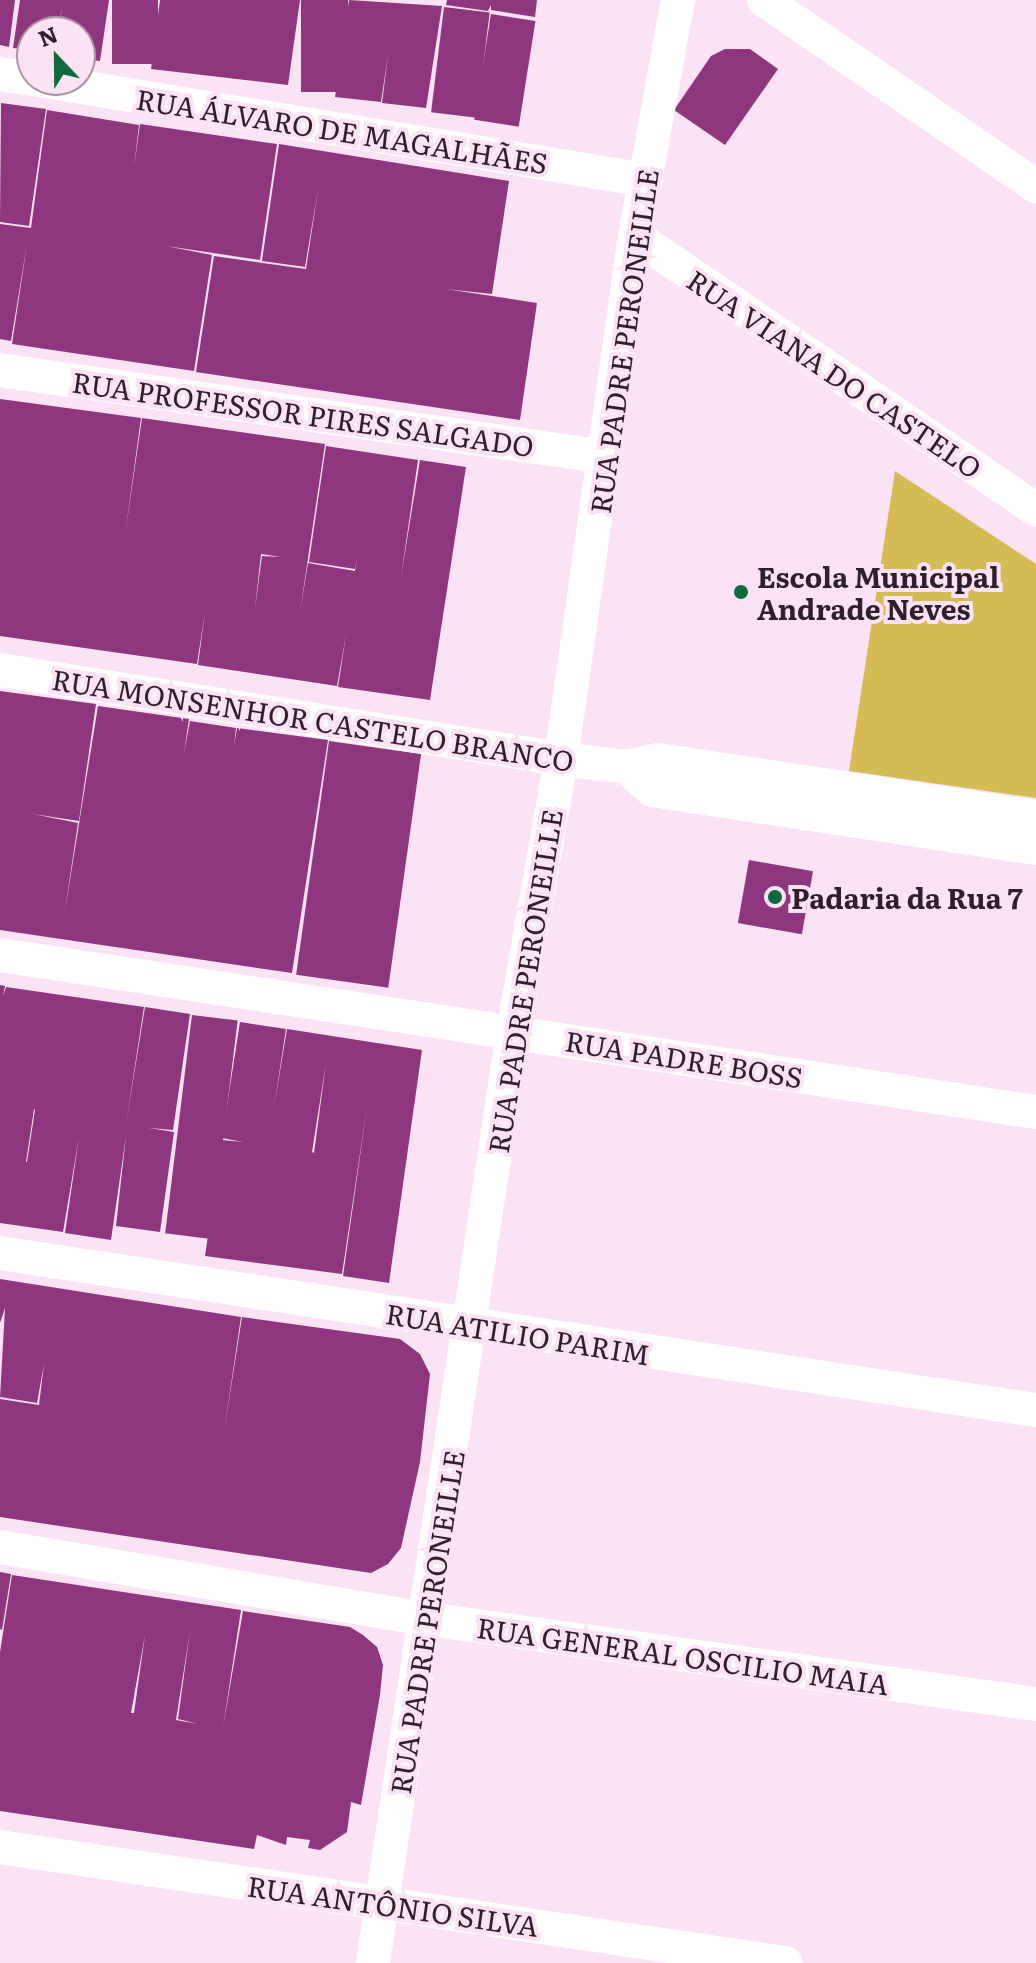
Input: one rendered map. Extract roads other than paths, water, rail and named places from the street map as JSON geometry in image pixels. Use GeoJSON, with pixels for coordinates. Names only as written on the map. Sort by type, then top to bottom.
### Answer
{"type":"FeatureCollection","features":[{"type":"Feature","properties":{"kind":"street","name":"RUA PADRE PERONEILLE"},"geometry":{"type":"LineString","coordinates":[[373,1963],[513,1032],[561,759],[635,236],[678,0]]}},
{"type":"Feature","properties":{"kind":"street"},"geometry":{"type":"LineString","coordinates":[[764,0],[1036,186]]}},
{"type":"Feature","properties":{"kind":"street","name":"RUA ÁLVARO DE MAGALHÃES"},"geometry":{"type":"LineString","coordinates":[[96,90],[646,180]]}},
{"type":"Feature","properties":{"kind":"street","name":"RUA VIANA DO CASTELO"},"geometry":{"type":"LineString","coordinates":[[635,236],[1036,510]]}},
{"type":"Feature","properties":{"kind":"street","name":"RUA PROFESSOR PIRES SALGADO"},"geometry":{"type":"LineString","coordinates":[[0,370],[606,457]]}},
{"type":"Feature","properties":{"kind":"street","name":"RUA MONSENHOR CASTELO BRANCO"},"geometry":{"type":"LineString","coordinates":[[0,670],[561,759],[626,767],[658,760],[1036,817]]}},
{"type":"Feature","properties":{"kind":"street"},"geometry":{"type":"LineString","coordinates":[[626,767],[652,790],[1036,848]]}},
{"type":"Feature","properties":{"kind":"street","name":"RUA PADRE BOSS"},"geometry":{"type":"LineString","coordinates":[[0,955],[1036,1112]]}},
{"type":"Feature","properties":{"kind":"street","name":"RUA ATILIO PARIM"},"geometry":{"type":"LineString","coordinates":[[0,1253],[470,1327],[1036,1410]]}},
{"type":"Feature","properties":{"kind":"street","name":"RUA GENERAL OSCILIO MAIA"},"geometry":{"type":"LineString","coordinates":[[0,1547],[427,1619],[1036,1704]]}},
{"type":"Feature","properties":{"kind":"street","name":"RUA ANTÔNIO SILVA"},"geometry":{"type":"LineString","coordinates":[[0,1847],[785,1963]]}},
{"type":"Feature","properties":{"kind":"place","name":"Escola Municipal Andrade Neves"},"geometry":{"type":"Point","coordinates":[741,592]}},
{"type":"Feature","properties":{"kind":"place","name":"Padaria da Rua 7"},"geometry":{"type":"Point","coordinates":[775,897]}}]}
